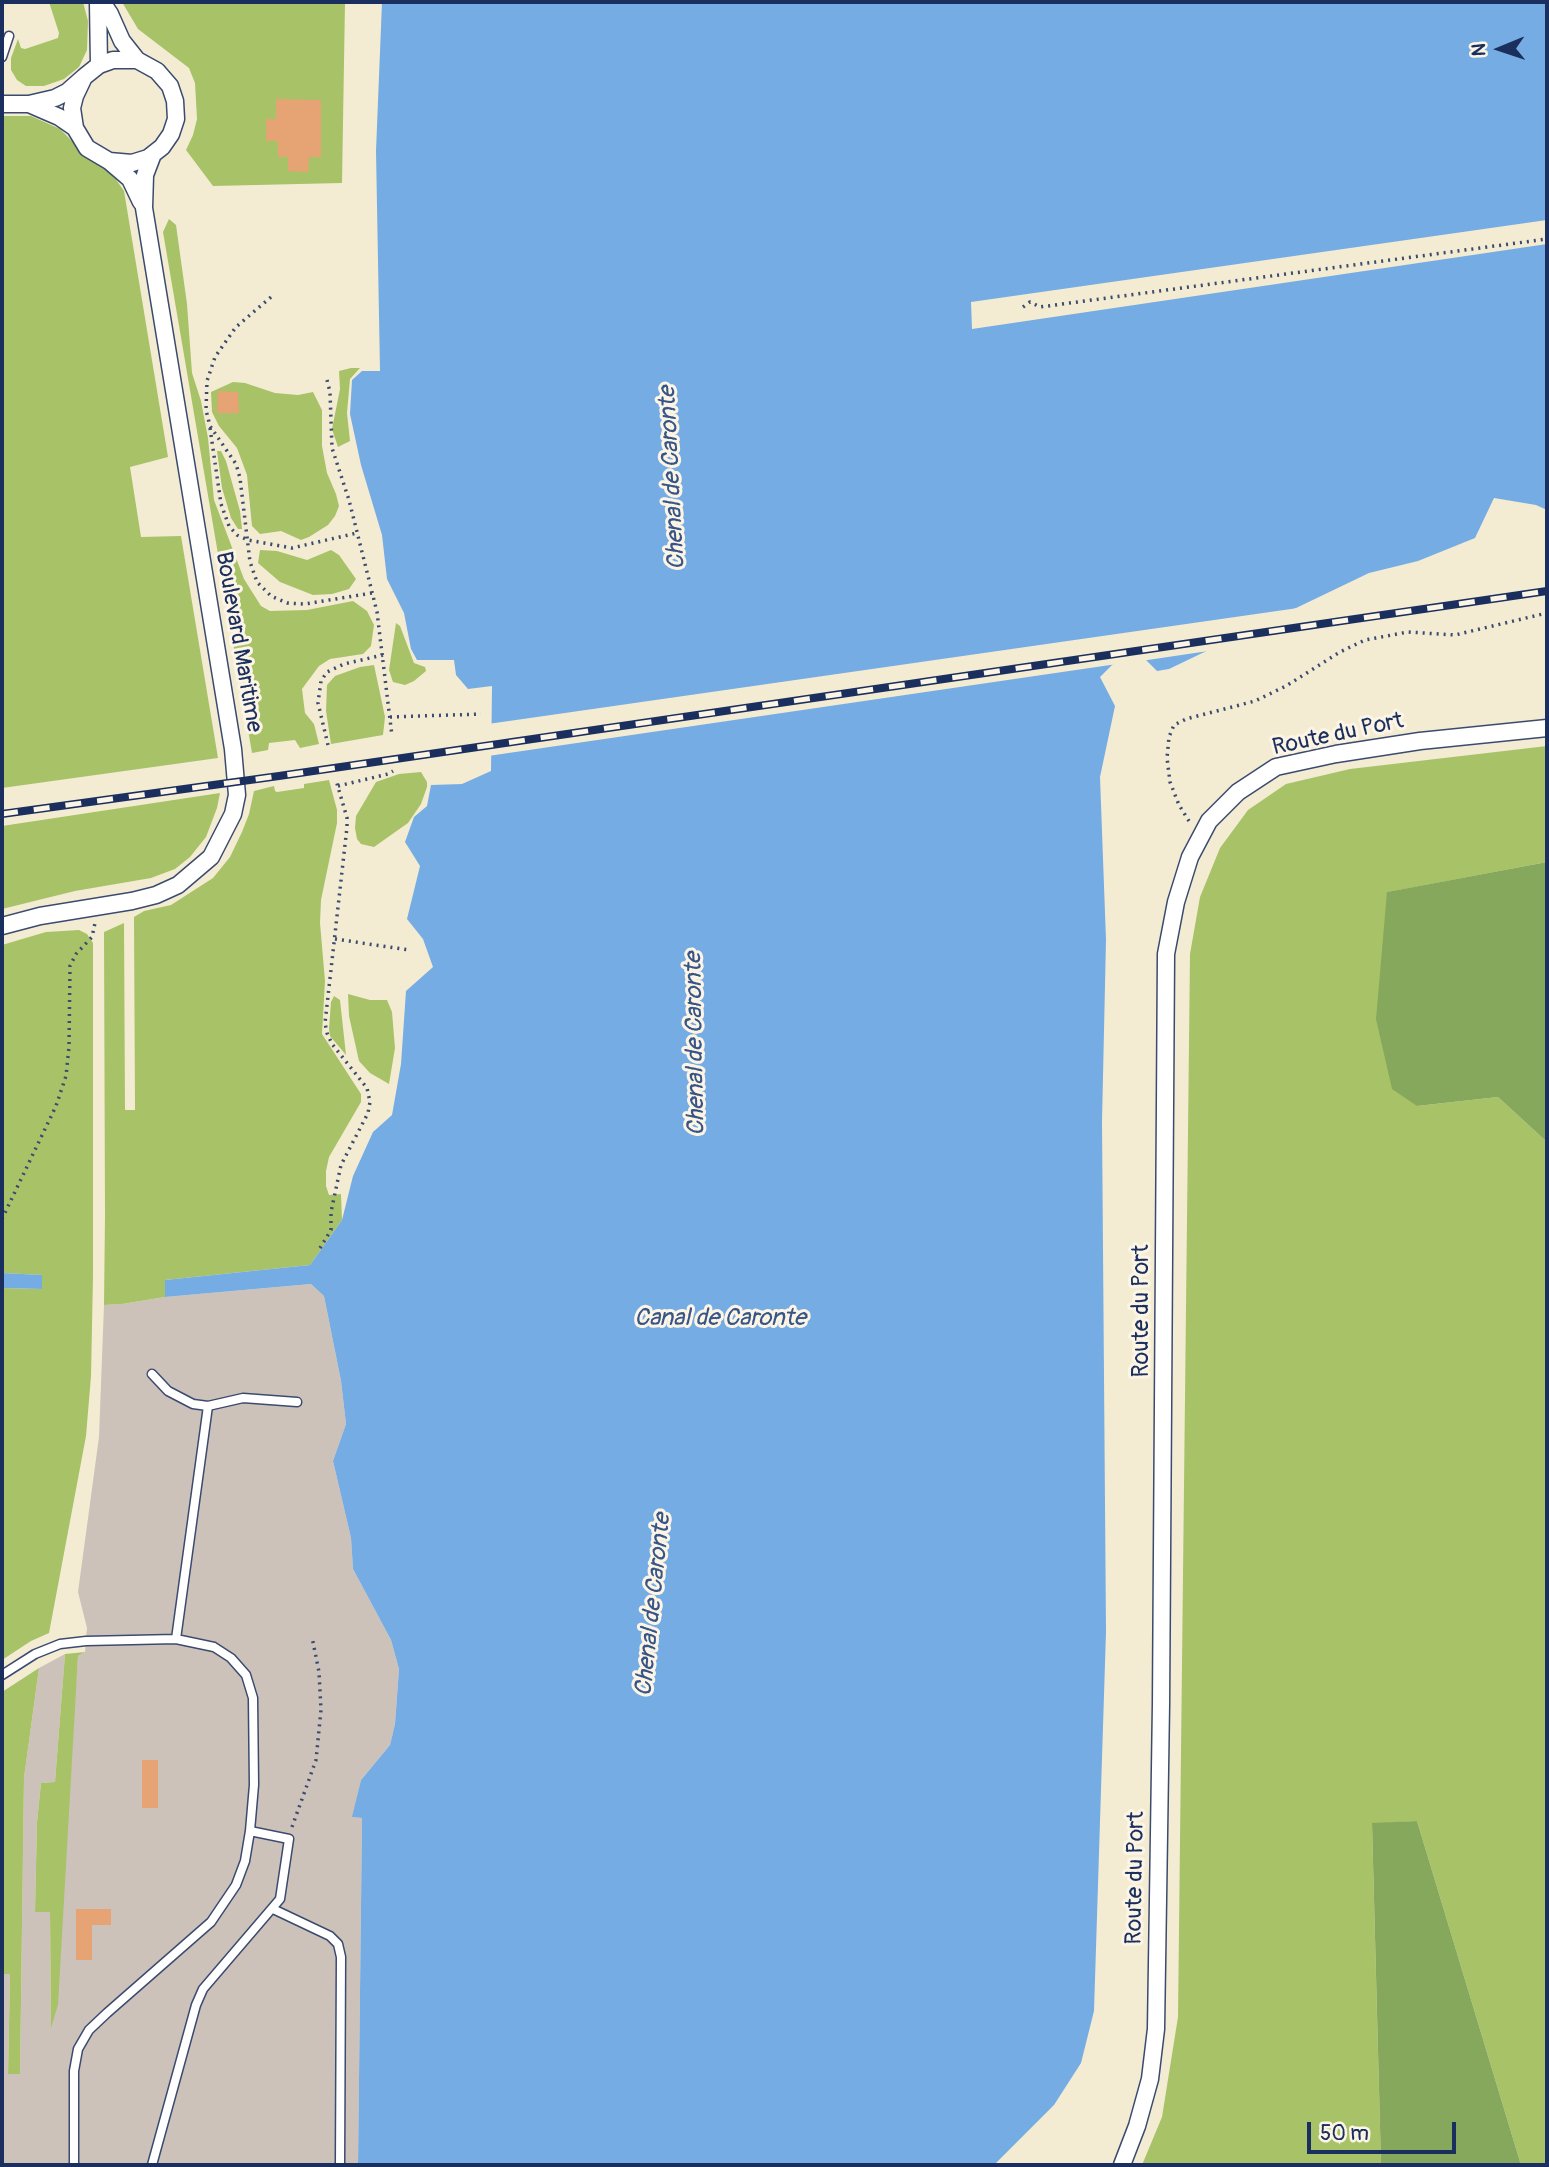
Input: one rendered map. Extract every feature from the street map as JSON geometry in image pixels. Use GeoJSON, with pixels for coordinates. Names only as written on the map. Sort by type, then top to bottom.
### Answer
{"type":"FeatureCollection","features":[{"type":"Feature","properties":{"kind":"street"},"geometry":{"type":"LineString","coordinates":[[85,77],[72,108],[75,128],[87,148],[109,161],[132,163],[162,147],[171,134],[176,119],[176,101],[170,86],[157,71],[137,60],[122,41],[110,14],[100,2]]}},
{"type":"Feature","properties":{"kind":"street"},"geometry":{"type":"LineString","coordinates":[[99,65],[100,2]]}},
{"type":"Feature","properties":{"kind":"street"},"geometry":{"type":"LineString","coordinates":[[2,104],[45,101],[67,92],[99,65],[113,60],[137,60]]}},
{"type":"Feature","properties":{"kind":"street"},"geometry":{"type":"LineString","coordinates":[[29,104],[59,117],[75,128]]}},
{"type":"Feature","properties":{"kind":"street","name":"Boulevard Maritime"},"geometry":{"type":"LineString","coordinates":[[2,926],[40,916],[156,895],[178,885],[199,870],[211,857],[233,814],[237,795],[237,774],[144,208],[145,175],[153,154]]}},
{"type":"Feature","properties":{"kind":"street","name":"Boulevard Maritime"},"geometry":{"type":"LineString","coordinates":[[109,161],[130,179],[144,208]]}},
{"type":"Feature","properties":{"kind":"street","name":"Route du Port"},"geometry":{"type":"LineString","coordinates":[[1122,2165],[1137,2126],[1150,2079],[1156,2029],[1166,954],[1175,902],[1190,857],[1209,821],[1238,792],[1276,767],[1336,754],[1420,741],[1547,728]]}},
{"type":"Feature","properties":{"kind":"lane"},"geometry":{"type":"LineString","coordinates":[[2,57],[9,36]]}},
{"type":"Feature","properties":{"kind":"lane"},"geometry":{"type":"LineString","coordinates":[[152,1374],[168,1391],[193,1404],[208,1406],[243,1398],[297,1402]]}},
{"type":"Feature","properties":{"kind":"lane"},"geometry":{"type":"LineString","coordinates":[[176,1639],[208,1406]]}},
{"type":"Feature","properties":{"kind":"lane"},"geometry":{"type":"LineString","coordinates":[[2,1675],[35,1654],[60,1644],[176,1639],[214,1647],[231,1658],[246,1675],[253,1698],[254,1785],[250,1830],[245,1861],[236,1885],[211,1922],[107,2013],[89,2031],[78,2049],[74,2071],[74,2165]]}},
{"type":"Feature","properties":{"kind":"lane"},"geometry":{"type":"LineString","coordinates":[[152,2165],[196,2005],[203,1989],[280,1899],[289,1839],[250,1830]]}},
{"type":"Feature","properties":{"kind":"lane"},"geometry":{"type":"LineString","coordinates":[[273,1909],[330,1936],[338,1944],[341,1957],[340,2165]]}},
{"type":"Feature","properties":{"kind":"path"},"geometry":{"type":"LineString","coordinates":[[1023,307],[1030,302],[1040,307],[1547,239]]}},
{"type":"Feature","properties":{"kind":"path"},"geometry":{"type":"LineString","coordinates":[[271,297],[236,327],[215,357],[207,381],[206,410],[216,477],[229,526],[237,535],[248,540],[292,548],[357,533]]}},
{"type":"Feature","properties":{"kind":"path"},"geometry":{"type":"LineString","coordinates":[[327,380],[330,392],[332,448],[372,593],[393,736]]}},
{"type":"Feature","properties":{"kind":"path"},"geometry":{"type":"LineString","coordinates":[[210,426],[236,464],[250,562],[257,582],[271,596],[287,603],[305,604],[372,593]]}},
{"type":"Feature","properties":{"kind":"path"},"geometry":{"type":"LineString","coordinates":[[1202,834],[1188,820],[1170,782],[1167,758],[1169,737],[1174,725],[1186,719],[1255,701],[1366,640],[1408,632],[1455,635],[1547,613]]}},
{"type":"Feature","properties":{"kind":"path"},"geometry":{"type":"LineString","coordinates":[[328,745],[318,703],[321,681],[327,672],[344,664],[383,655]]}},
{"type":"Feature","properties":{"kind":"path"},"geometry":{"type":"LineString","coordinates":[[390,717],[481,714]]}},
{"type":"Feature","properties":{"kind":"path"},"geometry":{"type":"LineString","coordinates":[[338,786],[393,771]]}},
{"type":"Feature","properties":{"kind":"path"},"geometry":{"type":"LineString","coordinates":[[320,1248],[331,1230],[341,1165],[368,1113],[370,1102],[367,1088],[332,1044],[325,1023],[347,827],[336,780]]}},
{"type":"Feature","properties":{"kind":"path"},"geometry":{"type":"LineString","coordinates":[[2,1219],[56,1106],[66,1076],[70,966],[76,954],[92,937],[96,907]]}},
{"type":"Feature","properties":{"kind":"path"},"geometry":{"type":"LineString","coordinates":[[335,939],[408,950]]}},
{"type":"Feature","properties":{"kind":"path"},"geometry":{"type":"LineString","coordinates":[[289,1839],[316,1760],[321,1710],[319,1672],[312,1637]]}},
{"type":"Feature","properties":{"kind":"shaded area"},"geometry":{"type":"Polygon","coordinates":[[[311,1284],[324,1296],[341,1381],[346,1424],[333,1461],[351,1538],[353,1569],[391,1640],[399,1669],[395,1724],[390,1745],[361,1780],[353,1817],[362,1818],[358,2165],[2,2165],[2,1974],[10,1973],[8,2073],[20,2074],[24,1778],[39,1668],[65,1654],[55,1782],[41,1783],[37,1822],[35,1911],[50,1912],[51,2025],[78,1656],[85,1652],[87,1628],[78,1592],[99,1437],[104,1305],[311,1284]]]}},
{"type":"Feature","properties":{"kind":"green space"},"geometry":{"type":"Polygon","coordinates":[[[49,2],[83,2],[88,21],[87,50],[79,67],[64,79],[44,86],[26,86],[17,80],[11,70],[11,58],[18,39],[21,48],[25,49],[58,38],[59,33],[49,2]]]}},
{"type":"Feature","properties":{"kind":"green space"},"geometry":{"type":"Polygon","coordinates":[[[122,2],[345,2],[342,183],[213,186],[186,150],[197,119],[195,83],[189,68],[138,29],[122,2]]]}},
{"type":"Feature","properties":{"kind":"green space"},"geometry":{"type":"Polygon","coordinates":[[[2,116],[31,116],[60,129],[80,149],[110,171],[124,191],[168,457],[130,467],[141,537],[181,536],[218,758],[2,788],[2,116]]]}},
{"type":"Feature","properties":{"kind":"green space"},"geometry":{"type":"Polygon","coordinates":[[[169,219],[176,225],[187,304],[192,373],[208,438],[214,500],[244,579],[261,606],[270,611],[307,610],[353,601],[367,611],[374,625],[371,646],[363,654],[330,659],[319,666],[302,689],[305,713],[314,724],[319,744],[300,748],[295,740],[269,743],[268,750],[252,753],[163,232],[169,219]]]}},
{"type":"Feature","properties":{"kind":"green space"},"geometry":{"type":"Polygon","coordinates":[[[360,368],[350,379],[347,413],[350,441],[338,447],[332,429],[340,389],[339,371],[360,368]]]}},
{"type":"Feature","properties":{"kind":"green space"},"geometry":{"type":"Polygon","coordinates":[[[233,382],[275,393],[298,395],[313,392],[322,410],[322,446],[327,473],[339,506],[328,525],[309,537],[301,540],[281,531],[260,534],[252,526],[247,475],[237,448],[219,426],[212,412],[211,392],[233,382]]]}},
{"type":"Feature","properties":{"kind":"green space"},"geometry":{"type":"Polygon","coordinates":[[[217,451],[221,451],[226,461],[240,511],[242,529],[238,529],[231,518],[222,488],[217,451]]]}},
{"type":"Feature","properties":{"kind":"green space"},"geometry":{"type":"Polygon","coordinates":[[[260,550],[277,551],[307,560],[331,550],[339,555],[356,579],[349,589],[332,594],[313,595],[280,582],[258,563],[260,550]]]}},
{"type":"Feature","properties":{"kind":"green space"},"geometry":{"type":"Polygon","coordinates":[[[396,623],[400,626],[414,663],[425,667],[426,671],[405,685],[393,682],[389,670],[396,623]]]}},
{"type":"Feature","properties":{"kind":"green space"},"geometry":{"type":"Polygon","coordinates":[[[374,665],[385,717],[383,735],[331,744],[326,711],[327,685],[335,676],[374,665]]]}},
{"type":"Feature","properties":{"kind":"green space"},"geometry":{"type":"Polygon","coordinates":[[[1547,746],[1547,862],[1388,892],[1417,1106],[1498,1097],[1547,1142],[1547,2165],[1521,2165],[1417,1821],[1372,1824],[1381,2165],[1142,2165],[1162,2117],[1178,2017],[1190,954],[1200,897],[1220,848],[1248,810],[1286,784],[1350,769],[1547,746]]]}},
{"type":"Feature","properties":{"kind":"green space"},"geometry":{"type":"Polygon","coordinates":[[[421,772],[427,787],[421,804],[408,823],[374,847],[361,844],[355,828],[356,816],[376,782],[399,774],[421,772]]]}},
{"type":"Feature","properties":{"kind":"green space"},"geometry":{"type":"Polygon","coordinates":[[[329,780],[337,810],[337,823],[321,900],[320,923],[325,981],[322,1034],[361,1094],[361,1102],[329,1157],[326,1171],[329,1195],[341,1194],[342,1220],[310,1265],[165,1280],[165,1297],[104,1305],[104,932],[124,923],[125,1110],[135,1110],[134,917],[144,911],[171,905],[213,878],[230,857],[242,832],[254,791],[274,786],[277,792],[304,788],[304,784],[329,780]]]}},
{"type":"Feature","properties":{"kind":"green space"},"geometry":{"type":"Polygon","coordinates":[[[220,793],[206,837],[190,857],[175,869],[151,878],[75,891],[2,909],[2,826],[220,793]]]}},
{"type":"Feature","properties":{"kind":"green space"},"geometry":{"type":"Polygon","coordinates":[[[1547,862],[1547,1142],[1498,1097],[1417,1106],[1392,1089],[1376,1019],[1387,892],[1547,862]]]}},
{"type":"Feature","properties":{"kind":"green space"},"geometry":{"type":"Polygon","coordinates":[[[79,930],[87,934],[93,943],[93,1276],[91,1376],[86,1436],[49,1633],[2,1660],[2,1288],[42,1289],[42,1275],[2,1273],[2,945],[46,932],[79,930]]]}},
{"type":"Feature","properties":{"kind":"green space"},"geometry":{"type":"Polygon","coordinates":[[[348,994],[370,1000],[387,1000],[392,1012],[395,1048],[389,1084],[370,1073],[359,1061],[349,1016],[348,994]]]}},
{"type":"Feature","properties":{"kind":"green space"},"geometry":{"type":"Polygon","coordinates":[[[334,996],[340,1000],[346,1055],[330,1036],[331,1002],[334,996]]]}},
{"type":"Feature","properties":{"kind":"green space"},"geometry":{"type":"Polygon","coordinates":[[[85,1652],[78,1656],[58,2005],[51,2028],[50,1912],[35,1912],[37,1822],[41,1783],[55,1782],[65,1654],[85,1652]]]}},
{"type":"Feature","properties":{"kind":"green space"},"geometry":{"type":"Polygon","coordinates":[[[39,1668],[24,1778],[20,2074],[8,2074],[10,1974],[2,1974],[2,1692],[39,1668]]]}},
{"type":"Feature","properties":{"kind":"green space"},"geometry":{"type":"Polygon","coordinates":[[[1417,1821],[1521,2165],[1381,2165],[1372,1823],[1417,1821]]]}},
{"type":"Feature","properties":{"kind":"water","name":"Canal de Caronte"},"geometry":{"type":"Polygon","coordinates":[[[382,2],[1547,2],[1547,220],[971,302],[972,329],[1547,244],[1547,510],[1536,505],[1494,498],[1475,538],[1418,561],[1369,573],[1169,669],[1157,671],[1136,650],[1115,662],[1100,677],[1115,706],[1100,777],[1106,940],[1102,1122],[1106,1632],[1094,2011],[1081,2063],[1054,2105],[994,2165],[358,2165],[362,1818],[352,1817],[361,1780],[390,1745],[395,1724],[399,1669],[391,1640],[353,1569],[351,1538],[333,1461],[346,1424],[341,1381],[324,1296],[311,1284],[165,1297],[165,1280],[310,1265],[342,1220],[353,1176],[373,1132],[392,1115],[401,1064],[406,991],[433,967],[423,939],[407,919],[420,866],[405,842],[414,817],[427,806],[431,785],[462,784],[491,771],[492,686],[468,689],[456,675],[454,660],[417,660],[411,649],[404,613],[387,579],[382,535],[361,465],[350,414],[352,380],[362,371],[380,371],[376,151],[382,2]]]}},
{"type":"Feature","properties":{"kind":"water"},"geometry":{"type":"Polygon","coordinates":[[[2,1273],[42,1275],[42,1289],[2,1288],[2,1273]]]}},
{"type":"Feature","properties":{"kind":"pier"},"geometry":{"type":"Polygon","coordinates":[[[1305,607],[1215,650],[1141,661],[1135,655],[1117,664],[488,756],[488,724],[1305,607]]]}},
{"type":"Feature","properties":{"kind":"building"},"geometry":{"type":"Polygon","coordinates":[[[276,99],[321,100],[321,157],[309,157],[308,172],[288,171],[288,157],[278,157],[278,141],[266,141],[266,119],[276,119],[276,99]]]}},
{"type":"Feature","properties":{"kind":"building"},"geometry":{"type":"Polygon","coordinates":[[[218,391],[238,392],[239,413],[217,413],[218,391]]]}},
{"type":"Feature","properties":{"kind":"building"},"geometry":{"type":"Polygon","coordinates":[[[142,1760],[158,1760],[158,1808],[142,1808],[142,1760]]]}},
{"type":"Feature","properties":{"kind":"building"},"geometry":{"type":"Polygon","coordinates":[[[76,1909],[111,1909],[111,1925],[92,1925],[92,1960],[76,1960],[76,1909]]]}},
{"type":"Feature","properties":{"kind":"railway"},"geometry":{"type":"LineString","coordinates":[[2,814],[1547,591]]}},
{"type":"Feature","properties":{"kind":"water label","name":"Chenal de Caronte"},"geometry":{"type":"Point","coordinates":[673,478]}},
{"type":"Feature","properties":{"kind":"water label","name":"Chenal de Caronte"},"geometry":{"type":"Point","coordinates":[696,1044]}},
{"type":"Feature","properties":{"kind":"water label","name":"Chenal de Caronte"},"geometry":{"type":"Point","coordinates":[654,1605]}}]}
